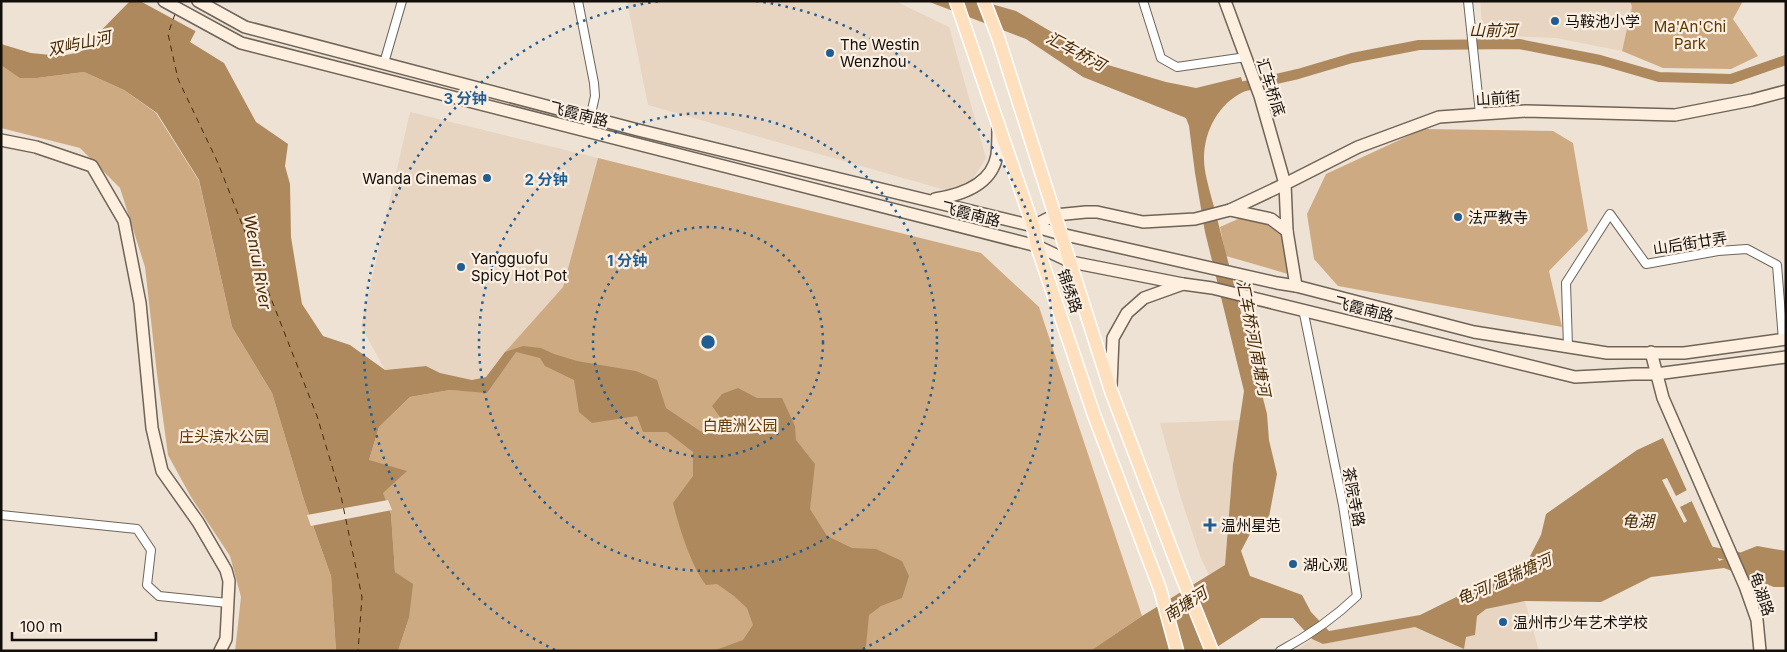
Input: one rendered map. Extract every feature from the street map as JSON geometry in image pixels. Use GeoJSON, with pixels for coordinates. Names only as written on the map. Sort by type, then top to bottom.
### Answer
{"type":"FeatureCollection","features":[{"type":"Feature","properties":{"kind":"main road","name":"飞霞南路"},"geometry":{"type":"LineString","coordinates":[[164,1],[241,43],[1037,246],[1071,262],[1212,288],[1274,302],[1575,378],[1656,374],[1786,357]]}},
{"type":"Feature","properties":{"kind":"main road","name":"飞霞南路"},"geometry":{"type":"LineString","coordinates":[[198,1],[245,27],[590,118],[1061,234],[1296,286],[1474,332],[1607,353],[1684,353],[1784,340]]}},
{"type":"Feature","properties":{"kind":"main road","name":"锦绣路"},"geometry":{"type":"LineString","coordinates":[[956,1],[1094,415],[1160,590],[1177,651]]}},
{"type":"Feature","properties":{"kind":"main road","name":"锦绣路"},"geometry":{"type":"LineString","coordinates":[[984,1],[998,37],[1111,390],[1212,651]]}},
{"type":"Feature","properties":{"kind":"main road","name":"汇车桥底"},"geometry":{"type":"LineString","coordinates":[[1225,1],[1260,96],[1285,184],[1287,231],[1296,286]]}},
{"type":"Feature","properties":{"kind":"main road","name":"山前街"},"geometry":{"type":"LineString","coordinates":[[1032,226],[1056,215],[1097,212],[1143,222],[1195,219],[1228,210],[1358,147],[1438,117],[1526,111],[1675,115],[1752,100],[1786,91]]}},
{"type":"Feature","properties":{"kind":"main road"},"geometry":{"type":"LineString","coordinates":[[928,200],[962,194],[985,178],[997,156],[998,123]]}},
{"type":"Feature","properties":{"kind":"main road"},"geometry":{"type":"LineString","coordinates":[[1,140],[36,147],[92,166],[124,221],[140,303],[152,428],[162,471],[198,522],[226,570],[229,581],[226,639],[220,651]]}},
{"type":"Feature","properties":{"kind":"main road","name":"山前街"},"geometry":{"type":"LineString","coordinates":[[1228,210],[1271,219],[1287,231]]}},
{"type":"Feature","properties":{"kind":"main road"},"geometry":{"type":"LineString","coordinates":[[1111,390],[1113,338],[1127,313],[1144,298],[1183,284]]}},
{"type":"Feature","properties":{"kind":"main road","name":"龟湖路"},"geometry":{"type":"LineString","coordinates":[[1650,352],[1663,398],[1745,586],[1757,620],[1760,651]]}},
{"type":"Feature","properties":{"kind":"street"},"geometry":{"type":"LineString","coordinates":[[384,63],[402,1]]}},
{"type":"Feature","properties":{"kind":"street"},"geometry":{"type":"LineString","coordinates":[[578,1],[595,96],[588,132]]}},
{"type":"Feature","properties":{"kind":"street"},"geometry":{"type":"LineString","coordinates":[[1143,1],[1162,58],[1177,67],[1247,61]]}},
{"type":"Feature","properties":{"kind":"street"},"geometry":{"type":"LineString","coordinates":[[1468,1],[1480,114]]}},
{"type":"Feature","properties":{"kind":"street","name":"山后街廿弄"},"geometry":{"type":"LineString","coordinates":[[1568,347],[1566,283],[1610,214],[1646,264],[1718,251],[1746,249],[1777,265],[1784,340]]}},
{"type":"Feature","properties":{"kind":"street","name":"茶院寺路"},"geometry":{"type":"LineString","coordinates":[[1280,651],[1302,639],[1357,596],[1343,505],[1303,309]]}},
{"type":"Feature","properties":{"kind":"street"},"geometry":{"type":"LineString","coordinates":[[1,515],[137,529],[151,550],[147,586],[159,596],[228,603]]}},
{"type":"Feature","properties":{"kind":"shaded area"},"geometry":{"type":"Polygon","coordinates":[[[627,1],[895,1],[949,27],[986,158],[969,185],[945,190],[648,105],[627,1]]]}},
{"type":"Feature","properties":{"kind":"shaded area","name":"马鞍池小学"},"geometry":{"type":"Polygon","coordinates":[[[1480,1],[1630,1],[1632,7],[1622,51],[1556,38],[1483,35],[1480,1]]]}},
{"type":"Feature","properties":{"kind":"shaded area"},"geometry":{"type":"Polygon","coordinates":[[[410,112],[598,158],[563,287],[505,352],[486,377],[472,380],[440,373],[426,366],[385,370],[361,326],[410,112]]]}},
{"type":"Feature","properties":{"kind":"shaded area","name":"温州星范"},"geometry":{"type":"Polygon","coordinates":[[[1241,420],[1233,464],[1225,565],[1209,575],[1200,556],[1180,495],[1160,423],[1241,420]]]}},
{"type":"Feature","properties":{"kind":"shaded area","name":"温州市少年艺术学校"},"geometry":{"type":"Polygon","coordinates":[[[1525,601],[1539,651],[1296,651],[1312,639],[1323,644],[1415,627],[1464,648],[1466,637],[1475,635],[1476,616],[1486,609],[1525,601]]]}},
{"type":"Feature","properties":{"kind":"green space","name":"Ma'An'Chi Park"},"geometry":{"type":"Polygon","coordinates":[[[1630,1],[1743,1],[1733,19],[1758,56],[1731,69],[1663,68],[1622,51],[1632,7],[1630,1]]]}},
{"type":"Feature","properties":{"kind":"green space","name":"庄头滨水公园"},"geometry":{"type":"Polygon","coordinates":[[[1,65],[37,78],[84,72],[124,90],[156,113],[199,181],[232,327],[272,393],[304,500],[331,576],[336,651],[235,651],[241,597],[230,556],[191,497],[168,455],[145,267],[120,188],[80,148],[1,128],[1,65]]]}},
{"type":"Feature","properties":{"kind":"green space"},"geometry":{"type":"Polygon","coordinates":[[[1423,129],[1553,131],[1573,143],[1588,231],[1549,271],[1562,327],[1338,286],[1314,259],[1307,214],[1326,174],[1423,129]]]}},
{"type":"Feature","properties":{"kind":"green space","name":"白鹿洲公园"},"geometry":{"type":"Polygon","coordinates":[[[598,158],[981,253],[1039,307],[1142,616],[1090,651],[398,651],[409,618],[395,572],[391,514],[369,460],[379,427],[410,397],[450,390],[487,392],[505,352],[563,287],[598,158]]]}},
{"type":"Feature","properties":{"kind":"green space"},"geometry":{"type":"Polygon","coordinates":[[[1247,215],[1264,219],[1282,230],[1290,270],[1288,274],[1226,256],[1220,227],[1247,215]]]}},
{"type":"Feature","properties":{"kind":"water","name":"Wenrui River"},"geometry":{"type":"Polygon","coordinates":[[[130,1],[211,1],[190,42],[224,63],[256,122],[288,144],[285,166],[290,184],[291,237],[302,304],[323,336],[350,345],[385,370],[426,366],[440,373],[472,380],[486,377],[505,352],[523,346],[541,348],[577,361],[636,371],[657,380],[666,408],[700,431],[715,434],[722,420],[712,406],[722,394],[738,388],[757,398],[782,398],[795,426],[796,440],[815,464],[810,509],[827,536],[852,548],[876,549],[902,561],[909,576],[902,598],[881,606],[869,615],[866,646],[862,651],[713,651],[743,640],[753,625],[747,608],[734,596],[717,584],[706,585],[695,568],[682,534],[673,503],[693,476],[693,452],[667,432],[643,432],[637,416],[592,423],[579,412],[574,380],[545,366],[540,358],[516,352],[487,393],[450,390],[410,397],[379,427],[369,460],[407,471],[383,493],[391,514],[395,572],[413,584],[409,618],[398,651],[336,651],[331,576],[304,500],[272,393],[232,327],[199,180],[157,113],[124,90],[84,72],[37,78],[20,78],[1,65],[1,44],[31,53],[61,56],[80,52],[130,1]]]}},
{"type":"Feature","properties":{"kind":"water"},"geometry":{"type":"Polygon","coordinates":[[[927,1],[981,1],[1016,11],[1108,65],[1166,82],[1196,88],[1241,77],[1245,91],[1236,96],[1221,110],[1210,128],[1205,148],[1204,166],[1267,414],[1269,440],[1277,474],[1269,517],[1252,530],[1241,551],[1250,576],[1302,595],[1311,612],[1329,631],[1420,615],[1527,562],[1541,535],[1546,514],[1637,450],[1663,438],[1719,561],[1757,546],[1786,551],[1786,587],[1774,587],[1724,568],[1651,577],[1601,602],[1525,601],[1486,609],[1477,616],[1475,635],[1466,637],[1464,649],[1415,627],[1323,644],[1312,639],[1293,618],[1261,618],[1211,651],[1090,651],[1142,616],[1225,565],[1233,464],[1244,391],[1205,232],[1189,126],[1186,118],[1083,77],[1026,39],[927,1]]]}},
{"type":"Feature","properties":{"kind":"pier"},"geometry":{"type":"Polygon","coordinates":[[[140,1],[214,1],[197,32],[140,1]]]}},
{"type":"Feature","properties":{"kind":"pier"},"geometry":{"type":"Polygon","coordinates":[[[1667,478],[1676,496],[1687,490],[1692,501],[1680,507],[1687,521],[1684,523],[1662,480],[1667,478]]]}},
{"type":"Feature","properties":{"kind":"pier"},"geometry":{"type":"Polygon","coordinates":[[[388,500],[392,510],[311,526],[307,515],[388,500]]]}},
{"type":"Feature","properties":{"kind":"waterway","name":"山前河"},"geometry":{"type":"LineString","coordinates":[[1232,89],[1298,74],[1352,58],[1419,45],[1519,44],[1600,60],[1659,77],[1731,79],[1786,60]]}},
{"type":"Feature","properties":{"kind":"waterway","name":"龟河/温瑞塘河"},"geometry":{"type":"LineString","coordinates":[[1703,550],[1738,557]]}},
{"type":"Feature","properties":{"kind":"ferry route"},"geometry":{"type":"LineString","coordinates":[[175,14],[168,34],[178,79],[218,163],[317,416],[341,496],[362,597],[358,651]]}},
{"type":"Feature","properties":{"kind":"place","name":"马鞍池小学"},"geometry":{"type":"Point","coordinates":[1555,21]}},
{"type":"Feature","properties":{"kind":"place","name":"The Westin Wenzhou"},"geometry":{"type":"Point","coordinates":[830,53]}},
{"type":"Feature","properties":{"kind":"place","name":"Wanda Cinemas"},"geometry":{"type":"Point","coordinates":[487,178]}},
{"type":"Feature","properties":{"kind":"place","name":"法严教寺"},"geometry":{"type":"Point","coordinates":[1458,217]}},
{"type":"Feature","properties":{"kind":"place","name":"Yangguofu Spicy Hot Pot"},"geometry":{"type":"Point","coordinates":[461,267]}},
{"type":"Feature","properties":{"kind":"place","name":"温州星范"},"geometry":{"type":"Point","coordinates":[1210,525]}},
{"type":"Feature","properties":{"kind":"place","name":"湖心观"},"geometry":{"type":"Point","coordinates":[1293,564]}},
{"type":"Feature","properties":{"kind":"place","name":"温州市少年艺术学校"},"geometry":{"type":"Point","coordinates":[1503,622]}},
{"type":"Feature","properties":{"kind":"water label","name":"双屿山河"},"geometry":{"type":"Point","coordinates":[79,43]}},
{"type":"Feature","properties":{"kind":"water label","name":"汇车桥河"},"geometry":{"type":"Point","coordinates":[1076,51]}},
{"type":"Feature","properties":{"kind":"water label","name":"汇车桥河/南塘河"},"geometry":{"type":"Point","coordinates":[1254,338]}},
{"type":"Feature","properties":{"kind":"water label","name":"龟湖"},"geometry":{"type":"Point","coordinates":[1638,521]}},
{"type":"Feature","properties":{"kind":"water label","name":"南塘河"},"geometry":{"type":"Point","coordinates":[1185,604]}}]}
